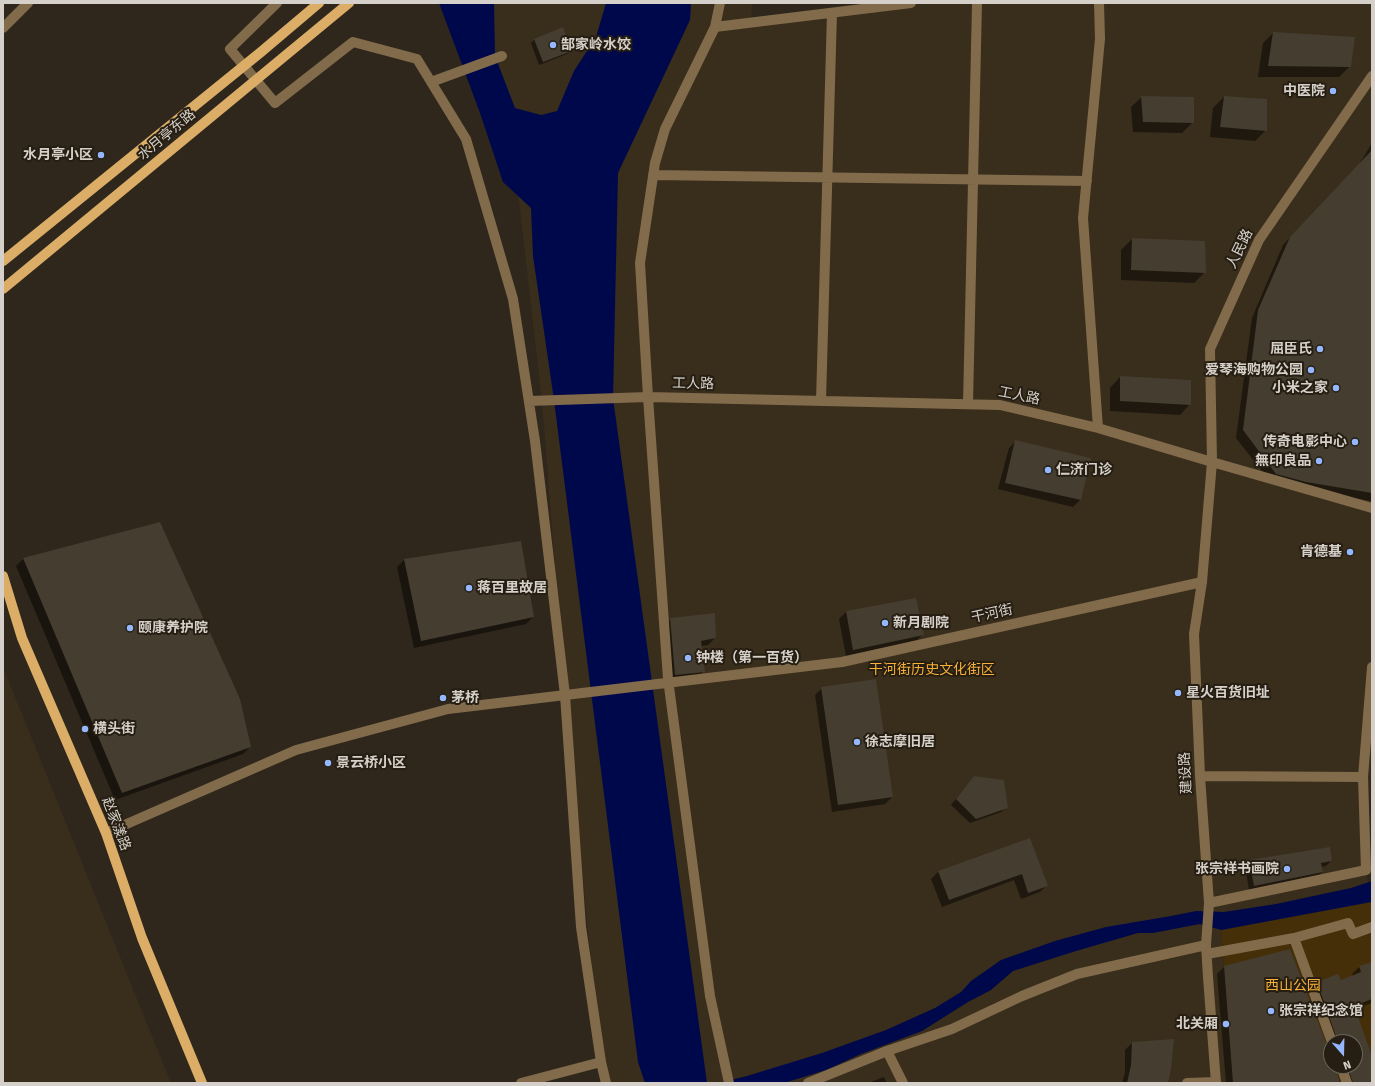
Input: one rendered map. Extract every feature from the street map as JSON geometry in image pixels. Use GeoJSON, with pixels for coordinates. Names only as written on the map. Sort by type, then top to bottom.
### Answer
{"type":"FeatureCollection","features":[{"type":"Feature","properties":{"kind":"main road","name":"水月亭东路"},"geometry":{"type":"LineString","coordinates":[[3,261],[244,66],[319,3]]}},
{"type":"Feature","properties":{"kind":"main road","name":"水月亭东路"},"geometry":{"type":"LineString","coordinates":[[3,289],[349,3]]}},
{"type":"Feature","properties":{"kind":"main road","name":"赵家漾路"},"geometry":{"type":"LineString","coordinates":[[3,576],[22,638],[106,833],[142,938],[202,1083]]}},
{"type":"Feature","properties":{"kind":"street"},"geometry":{"type":"LineString","coordinates":[[3,28],[28,3]]}},
{"type":"Feature","properties":{"kind":"street"},"geometry":{"type":"LineString","coordinates":[[277,3],[230,49],[275,103],[353,42],[417,59],[466,139],[513,299],[535,441],[569,695],[581,927],[601,1062],[606,1083]]}},
{"type":"Feature","properties":{"kind":"street"},"geometry":{"type":"LineString","coordinates":[[720,3],[715,27],[665,129],[655,163],[640,263],[643,397],[668,683],[710,996],[729,1083]]}},
{"type":"Feature","properties":{"kind":"street"},"geometry":{"type":"LineString","coordinates":[[715,27],[911,3]]}},
{"type":"Feature","properties":{"kind":"street"},"geometry":{"type":"LineString","coordinates":[[968,404],[977,3]]}},
{"type":"Feature","properties":{"kind":"street"},"geometry":{"type":"LineString","coordinates":[[1098,428],[1083,218],[1100,39],[1099,3]]}},
{"type":"Feature","properties":{"kind":"street"},"geometry":{"type":"LineString","coordinates":[[821,401],[832,13]]}},
{"type":"Feature","properties":{"kind":"street"},"geometry":{"type":"LineString","coordinates":[[432,82],[502,56]]}},
{"type":"Feature","properties":{"kind":"street","name":"人民路"},"geometry":{"type":"LineString","coordinates":[[1212,462],[1210,349],[1259,240],[1372,76]]}},
{"type":"Feature","properties":{"kind":"street"},"geometry":{"type":"LineString","coordinates":[[653,175],[1087,180]]}},
{"type":"Feature","properties":{"kind":"street","name":"工人路"},"geometry":{"type":"LineString","coordinates":[[529,401],[643,397],[1000,405],[1098,428],[1372,508]]}},
{"type":"Feature","properties":{"kind":"street","name":"建设路"},"geometry":{"type":"LineString","coordinates":[[1212,462],[1202,582],[1194,634],[1200,776],[1209,903],[1207,950],[1216,1083]]}},
{"type":"Feature","properties":{"kind":"street","name":"干河街"},"geometry":{"type":"LineString","coordinates":[[106,833],[296,750],[448,709],[842,662],[1202,582]]}},
{"type":"Feature","properties":{"kind":"street"},"geometry":{"type":"LineString","coordinates":[[1209,903],[1366,870],[1363,777],[1372,667]]}},
{"type":"Feature","properties":{"kind":"street"},"geometry":{"type":"LineString","coordinates":[[1200,776],[1363,777]]}},
{"type":"Feature","properties":{"kind":"street"},"geometry":{"type":"LineString","coordinates":[[808,1083],[887,1050],[952,1029],[1022,996],[1077,974],[1207,950],[1294,938],[1348,923],[1353,934],[1372,927]]}},
{"type":"Feature","properties":{"kind":"street"},"geometry":{"type":"LineString","coordinates":[[1294,938],[1329,1034]]}},
{"type":"Feature","properties":{"kind":"street"},"geometry":{"type":"LineString","coordinates":[[887,1050],[903,1083]]}},
{"type":"Feature","properties":{"kind":"street"},"geometry":{"type":"LineString","coordinates":[[521,1083],[601,1062]]}},
{"type":"Feature","properties":{"kind":"street"},"geometry":{"type":"LineString","coordinates":[[833,1073],[837,1083]]}},
{"type":"Feature","properties":{"kind":"street"},"geometry":{"type":"LineString","coordinates":[[1187,1083],[1216,1083]]}},
{"type":"Feature","properties":{"kind":"shaded area"},"geometry":{"type":"Polygon","coordinates":[[[439,3],[494,3],[495,56],[515,108],[541,115],[557,111],[574,71],[596,37],[606,3],[691,3],[690,20],[618,173],[613,398],[707,1083],[645,1083],[638,1062],[554,400],[533,256],[531,208],[503,182],[480,113],[439,3]]]}},
{"type":"Feature","properties":{"kind":"shaded area"},"geometry":{"type":"Polygon","coordinates":[[[470,3],[752,3],[751,22],[911,3],[1372,3],[1372,732],[1366,870],[1371,902],[1221,930],[1233,1083],[606,1083],[601,1062],[565,695],[542,401],[509,114],[470,3]]]}},
{"type":"Feature","properties":{"kind":"shaded area"},"geometry":{"type":"Polygon","coordinates":[[[3,667],[171,1083],[3,1083],[3,667]]]}},
{"type":"Feature","properties":{"kind":"shaded area"},"geometry":{"type":"Polygon","coordinates":[[[1372,881],[1371,902],[1221,930],[1200,924],[1153,933],[1138,933],[1076,951],[1013,971],[991,990],[968,1002],[922,1031],[861,1054],[826,1070],[784,1083],[718,1083],[747,1076],[822,1053],[886,1030],[935,1008],[961,992],[971,981],[1001,960],[1055,941],[1106,927],[1196,911],[1224,912],[1276,904],[1351,888],[1372,881]]]}},
{"type":"Feature","properties":{"kind":"green space","name":"西山公园"},"geometry":{"type":"Polygon","coordinates":[[[1372,902],[1372,1083],[1233,1083],[1221,930],[1372,902]]]}},
{"type":"Feature","properties":{"kind":"building","name":"郜家岭水饺"},"geometry":{"type":"Polygon","coordinates":[[[563,27],[572,51],[543,62],[534,39],[563,27]]]}},
{"type":"Feature","properties":{"kind":"building"},"geometry":{"type":"Polygon","coordinates":[[[1273,32],[1355,37],[1351,67],[1268,66],[1273,32]]]}},
{"type":"Feature","properties":{"kind":"building"},"geometry":{"type":"Polygon","coordinates":[[[1141,96],[1194,97],[1194,123],[1143,122],[1141,96]]]}},
{"type":"Feature","properties":{"kind":"building"},"geometry":{"type":"Polygon","coordinates":[[[1224,96],[1267,99],[1267,131],[1220,127],[1224,96]]]}},
{"type":"Feature","properties":{"kind":"building","name":"爱琴海购物公园"},"geometry":{"type":"Polygon","coordinates":[[[1372,150],[1372,493],[1306,482],[1276,474],[1243,430],[1258,310],[1290,237],[1372,150]]]}},
{"type":"Feature","properties":{"kind":"building"},"geometry":{"type":"Polygon","coordinates":[[[1132,238],[1205,241],[1206,273],[1131,270],[1132,238]]]}},
{"type":"Feature","properties":{"kind":"building"},"geometry":{"type":"Polygon","coordinates":[[[1120,376],[1191,380],[1191,405],[1120,401],[1120,376]]]}},
{"type":"Feature","properties":{"kind":"building","name":"仁济门诊"},"geometry":{"type":"Polygon","coordinates":[[[1015,440],[1091,458],[1081,500],[1005,483],[1015,440]]]}},
{"type":"Feature","properties":{"kind":"building","name":"颐康养护院"},"geometry":{"type":"Polygon","coordinates":[[[160,522],[240,699],[251,747],[122,793],[23,558],[160,522]]]}},
{"type":"Feature","properties":{"kind":"building","name":"蒋百里故居"},"geometry":{"type":"Polygon","coordinates":[[[521,541],[534,617],[421,641],[404,559],[521,541]]]}},
{"type":"Feature","properties":{"kind":"building","name":"新月剧院"},"geometry":{"type":"Polygon","coordinates":[[[916,598],[924,635],[853,650],[846,611],[916,598]]]}},
{"type":"Feature","properties":{"kind":"building","name":"钟楼（第一百货）"},"geometry":{"type":"Polygon","coordinates":[[[715,613],[716,638],[701,641],[705,672],[675,675],[670,618],[715,613]]]}},
{"type":"Feature","properties":{"kind":"building","name":"徐志摩旧居"},"geometry":{"type":"Polygon","coordinates":[[[876,679],[893,797],[838,805],[821,687],[876,679]]]}},
{"type":"Feature","properties":{"kind":"building"},"geometry":{"type":"Polygon","coordinates":[[[974,776],[1004,780],[1008,808],[976,819],[956,799],[974,776]]]}},
{"type":"Feature","properties":{"kind":"building"},"geometry":{"type":"Polygon","coordinates":[[[1030,838],[1048,886],[1028,893],[1022,874],[949,900],[938,871],[1030,838]]]}},
{"type":"Feature","properties":{"kind":"building","name":"张宗祥书画院"},"geometry":{"type":"Polygon","coordinates":[[[1330,847],[1332,861],[1321,863],[1323,872],[1254,886],[1249,860],[1330,847]]]}},
{"type":"Feature","properties":{"kind":"building","name":"张宗祥纪念馆"},"geometry":{"type":"Polygon","coordinates":[[[1290,949],[1323,1035],[1323,1074],[1337,1074],[1340,1083],[1233,1083],[1224,966],[1290,949]]]}},
{"type":"Feature","properties":{"kind":"building"},"geometry":{"type":"Polygon","coordinates":[[[1372,962],[1372,999],[1354,1006],[1372,1056],[1372,1083],[1353,1083],[1350,1074],[1363,1074],[1363,1034],[1335,1034],[1317,982],[1338,974],[1341,980],[1361,972],[1359,966],[1372,962]]]}},
{"type":"Feature","properties":{"kind":"building"},"geometry":{"type":"Polygon","coordinates":[[[1174,1039],[1168,1083],[1127,1083],[1131,1065],[1132,1042],[1174,1039]]]}},
{"type":"Feature","properties":{"kind":"place","name":"郜家岭水饺"},"geometry":{"type":"Point","coordinates":[553,45]}},
{"type":"Feature","properties":{"kind":"place","name":"中医院"},"geometry":{"type":"Point","coordinates":[1333,91]}},
{"type":"Feature","properties":{"kind":"place","name":"水月亭小区"},"geometry":{"type":"Point","coordinates":[101,155]}},
{"type":"Feature","properties":{"kind":"place","name":"屈臣氏"},"geometry":{"type":"Point","coordinates":[1320,349]}},
{"type":"Feature","properties":{"kind":"place","name":"爱琴海购物公园"},"geometry":{"type":"Point","coordinates":[1311,370]}},
{"type":"Feature","properties":{"kind":"place","name":"小米之家"},"geometry":{"type":"Point","coordinates":[1336,388]}},
{"type":"Feature","properties":{"kind":"place","name":"传奇电影中心"},"geometry":{"type":"Point","coordinates":[1355,442]}},
{"type":"Feature","properties":{"kind":"place","name":"無印良品"},"geometry":{"type":"Point","coordinates":[1319,461]}},
{"type":"Feature","properties":{"kind":"place","name":"仁济门诊"},"geometry":{"type":"Point","coordinates":[1048,470]}},
{"type":"Feature","properties":{"kind":"place","name":"肯德基"},"geometry":{"type":"Point","coordinates":[1350,552]}},
{"type":"Feature","properties":{"kind":"place","name":"蒋百里故居"},"geometry":{"type":"Point","coordinates":[469,588]}},
{"type":"Feature","properties":{"kind":"place","name":"新月剧院"},"geometry":{"type":"Point","coordinates":[885,623]}},
{"type":"Feature","properties":{"kind":"place","name":"颐康养护院"},"geometry":{"type":"Point","coordinates":[130,628]}},
{"type":"Feature","properties":{"kind":"place","name":"钟楼（第一百货）"},"geometry":{"type":"Point","coordinates":[688,658]}},
{"type":"Feature","properties":{"kind":"place","name":"星火百货旧址"},"geometry":{"type":"Point","coordinates":[1178,693]}},
{"type":"Feature","properties":{"kind":"place","name":"茅桥"},"geometry":{"type":"Point","coordinates":[443,698]}},
{"type":"Feature","properties":{"kind":"place","name":"横头街"},"geometry":{"type":"Point","coordinates":[85,729]}},
{"type":"Feature","properties":{"kind":"place","name":"徐志摩旧居"},"geometry":{"type":"Point","coordinates":[857,742]}},
{"type":"Feature","properties":{"kind":"place","name":"景云桥小区"},"geometry":{"type":"Point","coordinates":[328,763]}},
{"type":"Feature","properties":{"kind":"place","name":"张宗祥书画院"},"geometry":{"type":"Point","coordinates":[1287,869]}},
{"type":"Feature","properties":{"kind":"place","name":"张宗祥纪念馆"},"geometry":{"type":"Point","coordinates":[1271,1011]}},
{"type":"Feature","properties":{"kind":"place","name":"北关厢"},"geometry":{"type":"Point","coordinates":[1226,1024]}},
{"type":"Feature","properties":{"kind":"park label","name":"干河街历史文化街区"},"geometry":{"type":"Point","coordinates":[932,670]}}]}
